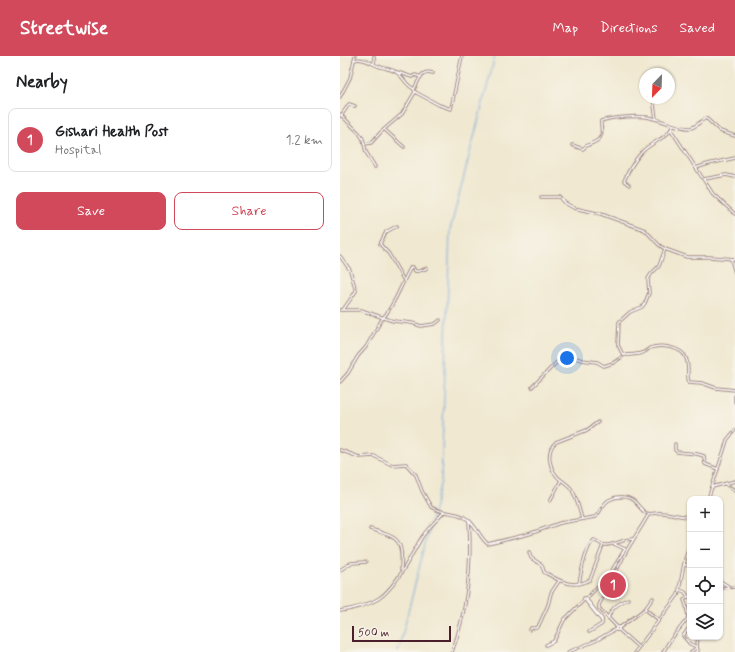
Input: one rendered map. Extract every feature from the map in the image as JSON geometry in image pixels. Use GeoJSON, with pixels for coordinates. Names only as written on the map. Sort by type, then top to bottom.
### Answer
{"type":"FeatureCollection","features":[{"type":"Feature","properties":{"kind":"street"},"geometry":{"type":"LineString","coordinates":[[340,97],[350,78],[355,56]]}},
{"type":"Feature","properties":{"kind":"street"},"geometry":{"type":"LineString","coordinates":[[374,56],[374,64]]}},
{"type":"Feature","properties":{"kind":"street"},"geometry":{"type":"LineString","coordinates":[[396,71],[407,85],[416,92],[439,105],[451,109],[462,56]]}},
{"type":"Feature","properties":{"kind":"street"},"geometry":{"type":"LineString","coordinates":[[354,60],[357,59],[367,61],[412,77],[415,75],[421,77]]}},
{"type":"Feature","properties":{"kind":"street"},"geometry":{"type":"LineString","coordinates":[[414,89],[424,72],[433,73]]}},
{"type":"Feature","properties":{"kind":"street"},"geometry":{"type":"LineString","coordinates":[[340,89],[342,94]]}},
{"type":"Feature","properties":{"kind":"street"},"geometry":{"type":"LineString","coordinates":[[364,144],[372,143],[402,114],[416,92]]}},
{"type":"Feature","properties":{"kind":"street"},"geometry":{"type":"LineString","coordinates":[[340,119],[349,104],[354,106]]}},
{"type":"Feature","properties":{"kind":"street"},"geometry":{"type":"LineString","coordinates":[[654,104],[656,119]]}},
{"type":"Feature","properties":{"kind":"street"},"geometry":{"type":"LineString","coordinates":[[341,116],[359,134],[366,152],[375,167]]}},
{"type":"Feature","properties":{"kind":"street"},"geometry":{"type":"LineString","coordinates":[[572,145],[583,149],[586,145],[596,141],[602,134],[600,123],[603,120],[620,117],[649,117],[673,125],[692,128],[706,118],[720,131],[735,136]]}},
{"type":"Feature","properties":{"kind":"street"},"geometry":{"type":"LineString","coordinates":[[629,185],[624,181],[630,166],[643,150],[671,130],[673,125]]}},
{"type":"Feature","properties":{"kind":"street"},"geometry":{"type":"LineString","coordinates":[[385,130],[404,147]]}},
{"type":"Feature","properties":{"kind":"street"},"geometry":{"type":"LineString","coordinates":[[671,130],[713,194],[735,214]]}},
{"type":"Feature","properties":{"kind":"street"},"geometry":{"type":"LineString","coordinates":[[696,168],[735,158]]}},
{"type":"Feature","properties":{"kind":"street"},"geometry":{"type":"LineString","coordinates":[[703,180],[726,175],[735,177]]}},
{"type":"Feature","properties":{"kind":"street"},"geometry":{"type":"LineString","coordinates":[[541,197],[560,197],[565,203],[574,208],[601,214],[645,230],[665,250],[687,257],[735,259]]}},
{"type":"Feature","properties":{"kind":"street"},"geometry":{"type":"LineString","coordinates":[[397,226],[386,232],[380,244],[389,254],[403,279]]}},
{"type":"Feature","properties":{"kind":"street"},"geometry":{"type":"LineString","coordinates":[[623,355],[618,345],[620,321],[630,312],[640,308],[645,303],[648,293],[648,279],[659,266],[665,250]]}},
{"type":"Feature","properties":{"kind":"street"},"geometry":{"type":"LineString","coordinates":[[340,256],[350,270],[356,292],[341,310]]}},
{"type":"Feature","properties":{"kind":"street"},"geometry":{"type":"LineString","coordinates":[[731,259],[735,273]]}},
{"type":"Feature","properties":{"kind":"street"},"geometry":{"type":"LineString","coordinates":[[340,382],[366,347],[378,325],[394,304],[403,279],[411,267],[413,267],[414,271],[424,270],[427,268]]}},
{"type":"Feature","properties":{"kind":"street"},"geometry":{"type":"LineString","coordinates":[[341,310],[364,311],[384,318],[423,326],[435,324],[440,320]]}},
{"type":"Feature","properties":{"kind":"street"},"geometry":{"type":"LineString","coordinates":[[532,387],[564,356],[567,355],[582,360],[597,362],[604,366],[616,362],[623,355],[642,353],[656,347],[673,348],[683,353],[689,367],[689,382],[702,383],[716,388],[735,390]]}},
{"type":"Feature","properties":{"kind":"street"},"geometry":{"type":"LineString","coordinates":[[735,396],[735,402]]}},
{"type":"Feature","properties":{"kind":"street"},"geometry":{"type":"LineString","coordinates":[[582,519],[574,494],[570,487],[555,475],[549,459],[553,445],[556,442],[587,430],[598,422]]}},
{"type":"Feature","properties":{"kind":"street"},"geometry":{"type":"LineString","coordinates":[[709,496],[727,440],[735,430]]}},
{"type":"Feature","properties":{"kind":"street"},"geometry":{"type":"LineString","coordinates":[[675,444],[675,450],[677,452],[704,456],[705,465],[718,469]]}},
{"type":"Feature","properties":{"kind":"street"},"geometry":{"type":"LineString","coordinates":[[340,450],[359,457],[374,456],[392,465],[406,464],[416,475],[422,491],[433,509],[462,516],[469,520],[488,544],[529,534],[552,525],[597,516],[606,502],[618,497],[625,497],[633,500],[649,514],[662,512],[687,517]]}},
{"type":"Feature","properties":{"kind":"street"},"geometry":{"type":"LineString","coordinates":[[550,502],[561,480]]}},
{"type":"Feature","properties":{"kind":"street"},"geometry":{"type":"LineString","coordinates":[[712,487],[735,481]]}},
{"type":"Feature","properties":{"kind":"street"},"geometry":{"type":"LineString","coordinates":[[726,484],[735,491]]}},
{"type":"Feature","properties":{"kind":"street"},"geometry":{"type":"LineString","coordinates":[[340,611],[363,606],[378,599],[391,588],[423,536],[444,512]]}},
{"type":"Feature","properties":{"kind":"street"},"geometry":{"type":"LineString","coordinates":[[546,645],[554,641],[564,620],[586,600],[611,572],[649,514]]}},
{"type":"Feature","properties":{"kind":"street"},"geometry":{"type":"LineString","coordinates":[[452,652],[462,622],[466,594],[470,535],[469,520]]}},
{"type":"Feature","properties":{"kind":"street"},"geometry":{"type":"LineString","coordinates":[[370,529],[393,537],[398,542],[402,558],[401,572]]}},
{"type":"Feature","properties":{"kind":"street"},"geometry":{"type":"LineString","coordinates":[[579,584],[587,553],[594,540],[603,545],[633,539]]}},
{"type":"Feature","properties":{"kind":"street"},"geometry":{"type":"LineString","coordinates":[[614,544],[626,549]]}},
{"type":"Feature","properties":{"kind":"street"},"geometry":{"type":"LineString","coordinates":[[529,552],[532,558],[542,565],[543,571],[559,581],[579,584],[590,580],[603,545]]}},
{"type":"Feature","properties":{"kind":"street"},"geometry":{"type":"LineString","coordinates":[[596,612],[626,549]]}},
{"type":"Feature","properties":{"kind":"street"},"geometry":{"type":"LineString","coordinates":[[635,652],[675,600],[680,590],[687,555]]}},
{"type":"Feature","properties":{"kind":"street"},"geometry":{"type":"LineString","coordinates":[[340,570],[350,563],[366,562]]}},
{"type":"Feature","properties":{"kind":"street"},"geometry":{"type":"LineString","coordinates":[[530,630],[531,628],[538,627],[548,605],[551,593],[559,581]]}},
{"type":"Feature","properties":{"kind":"street"},"geometry":{"type":"LineString","coordinates":[[723,583],[728,586]]}},
{"type":"Feature","properties":{"kind":"street"},"geometry":{"type":"LineString","coordinates":[[723,587],[735,586]]}},
{"type":"Feature","properties":{"kind":"street"},"geometry":{"type":"LineString","coordinates":[[680,590],[687,594]]}},
{"type":"Feature","properties":{"kind":"street"},"geometry":{"type":"LineString","coordinates":[[568,652],[595,641],[618,629],[645,609],[653,598]]}},
{"type":"Feature","properties":{"kind":"street"},"geometry":{"type":"LineString","coordinates":[[663,652],[688,618],[684,600],[687,598]]}},
{"type":"Feature","properties":{"kind":"street"},"geometry":{"type":"LineString","coordinates":[[608,618],[611,610],[615,606],[628,599]]}},
{"type":"Feature","properties":{"kind":"street"},"geometry":{"type":"LineString","coordinates":[[586,600],[602,619],[602,621]]}},
{"type":"Feature","properties":{"kind":"street"},"geometry":{"type":"LineString","coordinates":[[586,600],[602,621]]}},
{"type":"Feature","properties":{"kind":"street"},"geometry":{"type":"LineString","coordinates":[[599,608],[618,629],[638,647]]}},
{"type":"Feature","properties":{"kind":"street"},"geometry":{"type":"LineString","coordinates":[[645,609],[659,620]]}},
{"type":"Feature","properties":{"kind":"street"},"geometry":{"type":"LineString","coordinates":[[589,632],[602,624],[602,621]]}},
{"type":"Feature","properties":{"kind":"street"},"geometry":{"type":"LineString","coordinates":[[687,630],[683,636],[690,644],[697,647]]}},
{"type":"Feature","properties":{"kind":"street"},"geometry":{"type":"LineString","coordinates":[[698,640],[698,652]]}},
{"type":"Feature","properties":{"kind":"street"},"geometry":{"type":"LineString","coordinates":[[691,652],[697,647]]}},
{"type":"Feature","properties":{"kind":"waterway"},"geometry":{"type":"LineString","coordinates":[[430,526],[441,481],[450,230],[495,56]]}},
{"type":"Feature","properties":{"kind":"waterway"},"geometry":{"type":"LineString","coordinates":[[398,652],[429,529]]}},
{"type":"Feature","properties":{"kind":"place","name":"Gishari Health Post"},"geometry":{"type":"Point","coordinates":[613,585]}}]}
